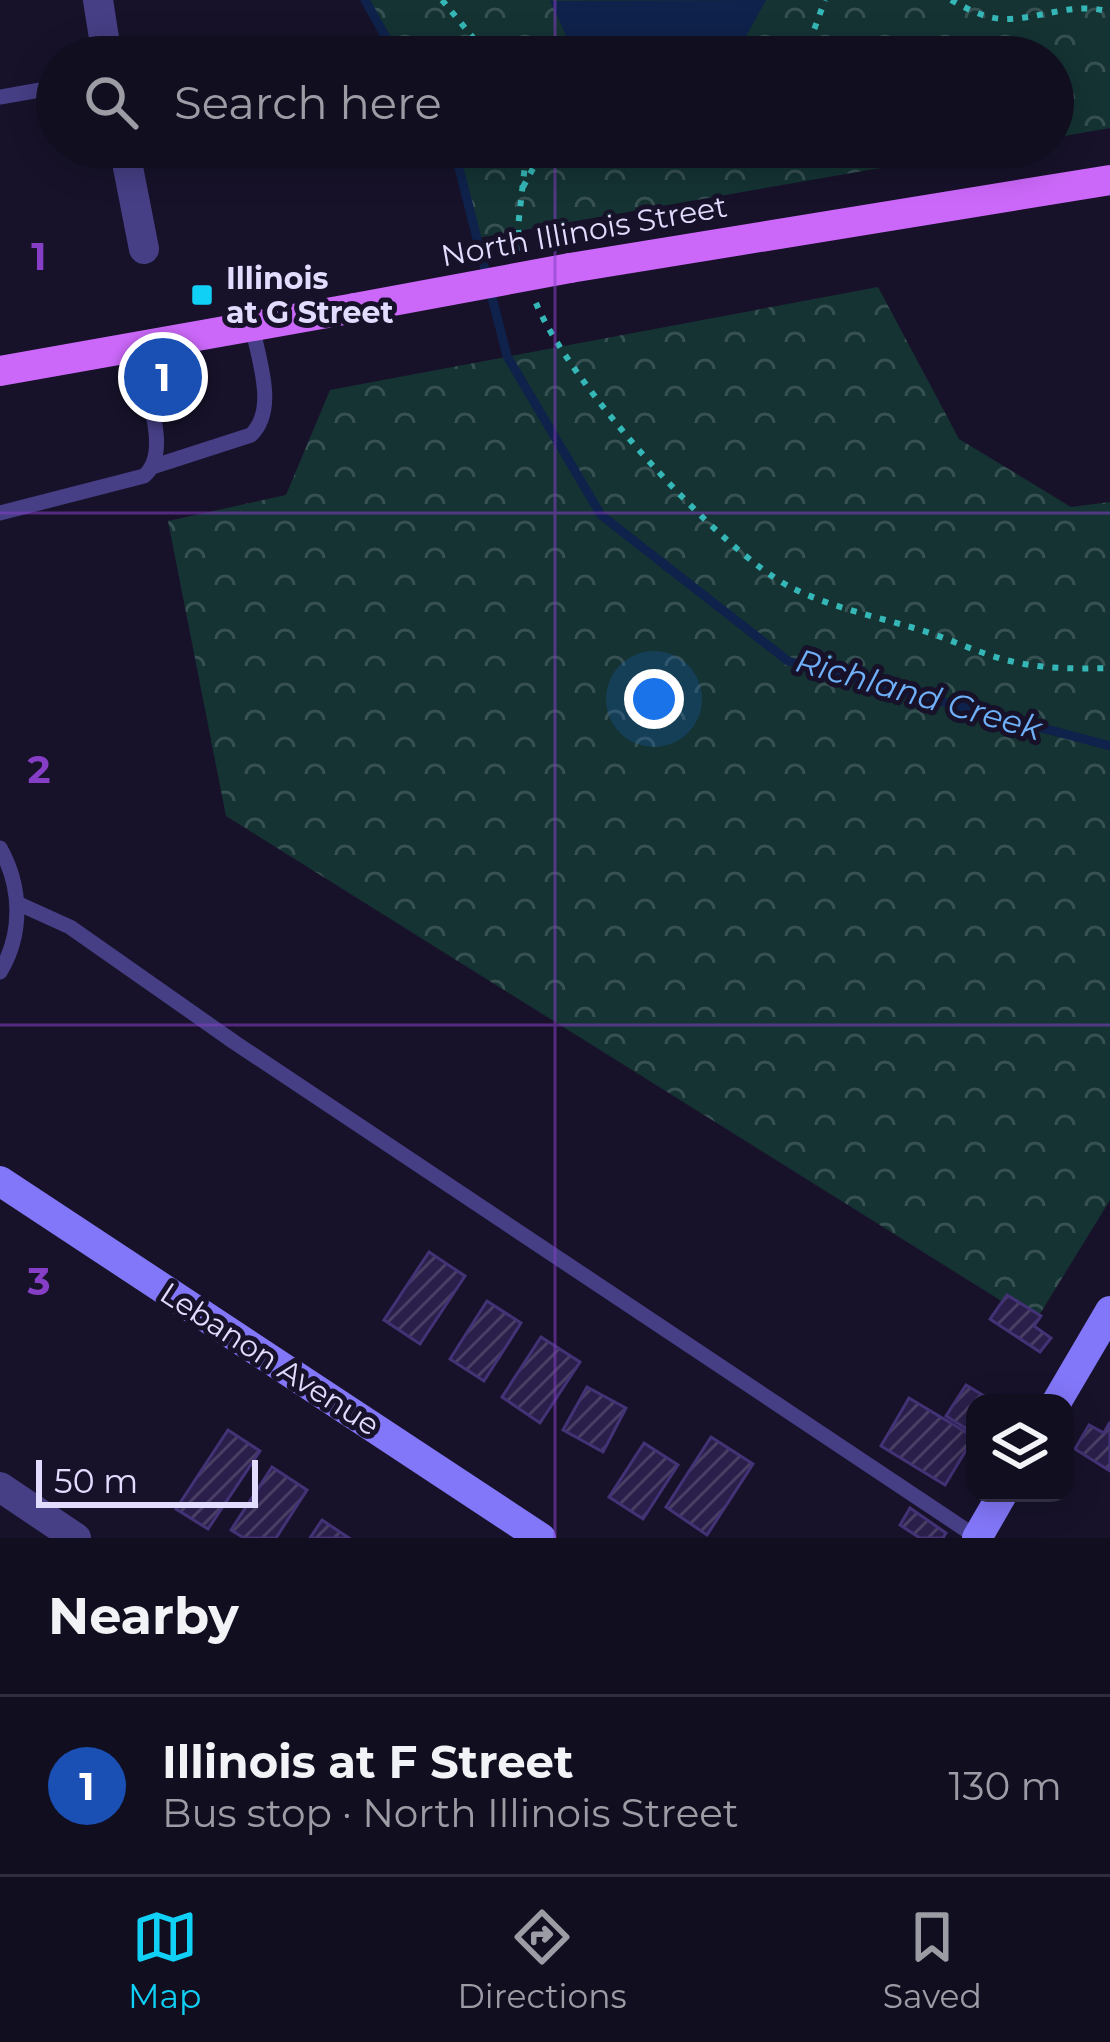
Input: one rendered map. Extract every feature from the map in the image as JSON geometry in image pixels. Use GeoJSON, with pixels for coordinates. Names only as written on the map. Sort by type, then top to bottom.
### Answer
{"type":"FeatureCollection","features":[{"type":"Feature","properties":{"kind":"main road","name":"North Illinois Street"},"geometry":{"type":"LineString","coordinates":[[0,371],[570,268],[1110,180]]}},
{"type":"Feature","properties":{"kind":"main road","name":"Lebanon Avenue"},"geometry":{"type":"LineString","coordinates":[[0,1181],[521,1533]]}},
{"type":"Feature","properties":{"kind":"main road"},"geometry":{"type":"LineString","coordinates":[[1061,1394],[1110,1311]]}},
{"type":"Feature","properties":{"kind":"main road"},"geometry":{"type":"LineString","coordinates":[[977,1538],[998,1502]]}},
{"type":"Feature","properties":{"kind":"street"},"geometry":{"type":"LineString","coordinates":[[98,0],[104,36]]}},
{"type":"Feature","properties":{"kind":"street"},"geometry":{"type":"LineString","coordinates":[[128,168],[144,250]]}},
{"type":"Feature","properties":{"kind":"street"},"geometry":{"type":"LineString","coordinates":[[0,1487],[76,1538]]}},
{"type":"Feature","properties":{"kind":"lane"},"geometry":{"type":"LineString","coordinates":[[0,97],[36,91]]}},
{"type":"Feature","properties":{"kind":"lane"},"geometry":{"type":"LineString","coordinates":[[0,513],[144,476],[155,466],[251,435],[262,424],[266,407],[252,325]]}},
{"type":"Feature","properties":{"kind":"lane"},"geometry":{"type":"LineString","coordinates":[[134,346],[160,446],[155,466]]}},
{"type":"Feature","properties":{"kind":"lane"},"geometry":{"type":"LineString","coordinates":[[0,848],[17,903],[17,935],[0,972]]}},
{"type":"Feature","properties":{"kind":"lane"},"geometry":{"type":"LineString","coordinates":[[17,903],[70,927],[234,1042],[977,1538]]}},
{"type":"Feature","properties":{"kind":"path"},"geometry":{"type":"LineString","coordinates":[[442,0],[472,36]]}},
{"type":"Feature","properties":{"kind":"path"},"geometry":{"type":"LineString","coordinates":[[812,36],[825,0]]}},
{"type":"Feature","properties":{"kind":"path"},"geometry":{"type":"LineString","coordinates":[[951,0],[979,14],[1004,19],[1071,7],[1110,12]]}},
{"type":"Feature","properties":{"kind":"path"},"geometry":{"type":"LineString","coordinates":[[520,255],[524,168]]}},
{"type":"Feature","properties":{"kind":"path"},"geometry":{"type":"LineString","coordinates":[[521,190],[533,168]]}},
{"type":"Feature","properties":{"kind":"path"},"geometry":{"type":"LineString","coordinates":[[530,287],[566,356],[604,410],[761,569],[830,604],[1006,660],[1066,669],[1110,668]]}},
{"type":"Feature","properties":{"kind":"green space"},"geometry":{"type":"Polygon","coordinates":[[[365,0],[1110,0],[1110,128],[1074,134],[1074,36],[385,36],[365,0]]]}},
{"type":"Feature","properties":{"kind":"green space"},"geometry":{"type":"Polygon","coordinates":[[[459,168],[881,168],[477,238],[459,168]]]}},
{"type":"Feature","properties":{"kind":"green space"},"geometry":{"type":"Polygon","coordinates":[[[878,287],[959,439],[1071,507],[1110,502],[1110,1200],[1035,1322],[226,816],[168,521],[286,495],[330,390],[878,287]]]}},
{"type":"Feature","properties":{"kind":"water"},"geometry":{"type":"Polygon","coordinates":[[[766,0],[746,36],[566,36],[550,1],[766,0]]]}},
{"type":"Feature","properties":{"kind":"building"},"geometry":{"type":"Polygon","coordinates":[[[429,1252],[465,1276],[420,1344],[384,1320],[429,1252]]]}},
{"type":"Feature","properties":{"kind":"building"},"geometry":{"type":"Polygon","coordinates":[[[1007,1295],[1041,1316],[1034,1326],[1051,1338],[1040,1352],[990,1319],[1007,1295]]]}},
{"type":"Feature","properties":{"kind":"building"},"geometry":{"type":"Polygon","coordinates":[[[487,1301],[521,1323],[484,1381],[450,1359],[487,1301]]]}},
{"type":"Feature","properties":{"kind":"building"},"geometry":{"type":"Polygon","coordinates":[[[541,1337],[580,1362],[540,1423],[502,1397],[541,1337]]]}},
{"type":"Feature","properties":{"kind":"building"},"geometry":{"type":"Polygon","coordinates":[[[966,1385],[981,1394],[966,1394],[966,1428],[946,1416],[966,1385]]]}},
{"type":"Feature","properties":{"kind":"building"},"geometry":{"type":"Polygon","coordinates":[[[587,1387],[626,1408],[603,1452],[563,1430],[587,1387]]]}},
{"type":"Feature","properties":{"kind":"building"},"geometry":{"type":"Polygon","coordinates":[[[909,1398],[966,1432],[966,1450],[945,1485],[881,1446],[909,1398]]]}},
{"type":"Feature","properties":{"kind":"building"},"geometry":{"type":"Polygon","coordinates":[[[1110,1422],[1110,1471],[1075,1449],[1089,1425],[1104,1433],[1110,1422]]]}},
{"type":"Feature","properties":{"kind":"building"},"geometry":{"type":"Polygon","coordinates":[[[228,1430],[260,1451],[208,1529],[176,1509],[228,1430]]]}},
{"type":"Feature","properties":{"kind":"building"},"geometry":{"type":"Polygon","coordinates":[[[711,1437],[753,1464],[707,1535],[666,1507],[711,1437]]]}},
{"type":"Feature","properties":{"kind":"building"},"geometry":{"type":"Polygon","coordinates":[[[644,1443],[678,1465],[643,1519],[609,1497],[644,1443]]]}},
{"type":"Feature","properties":{"kind":"building"},"geometry":{"type":"Polygon","coordinates":[[[272,1467],[307,1490],[276,1538],[244,1538],[231,1530],[272,1467]]]}},
{"type":"Feature","properties":{"kind":"building"},"geometry":{"type":"Polygon","coordinates":[[[910,1508],[946,1533],[943,1538],[920,1538],[900,1525],[910,1508]]]}},
{"type":"Feature","properties":{"kind":"building"},"geometry":{"type":"Polygon","coordinates":[[[322,1520],[349,1538],[310,1538],[322,1520]]]}},
{"type":"Feature","properties":{"kind":"waterway","name":"Richland Creek"},"geometry":{"type":"LineString","coordinates":[[365,0],[385,36]]}},
{"type":"Feature","properties":{"kind":"waterway","name":"Richland Creek"},"geometry":{"type":"LineString","coordinates":[[459,168],[507,356],[601,515],[788,661],[1110,746]]}},
{"type":"Feature","properties":{"kind":"place","name":"Illinois at G Street"},"geometry":{"type":"Point","coordinates":[202,295]}},
{"type":"Feature","properties":{"kind":"place","name":"Illinois at F Street"},"geometry":{"type":"Point","coordinates":[163,377]}}]}
